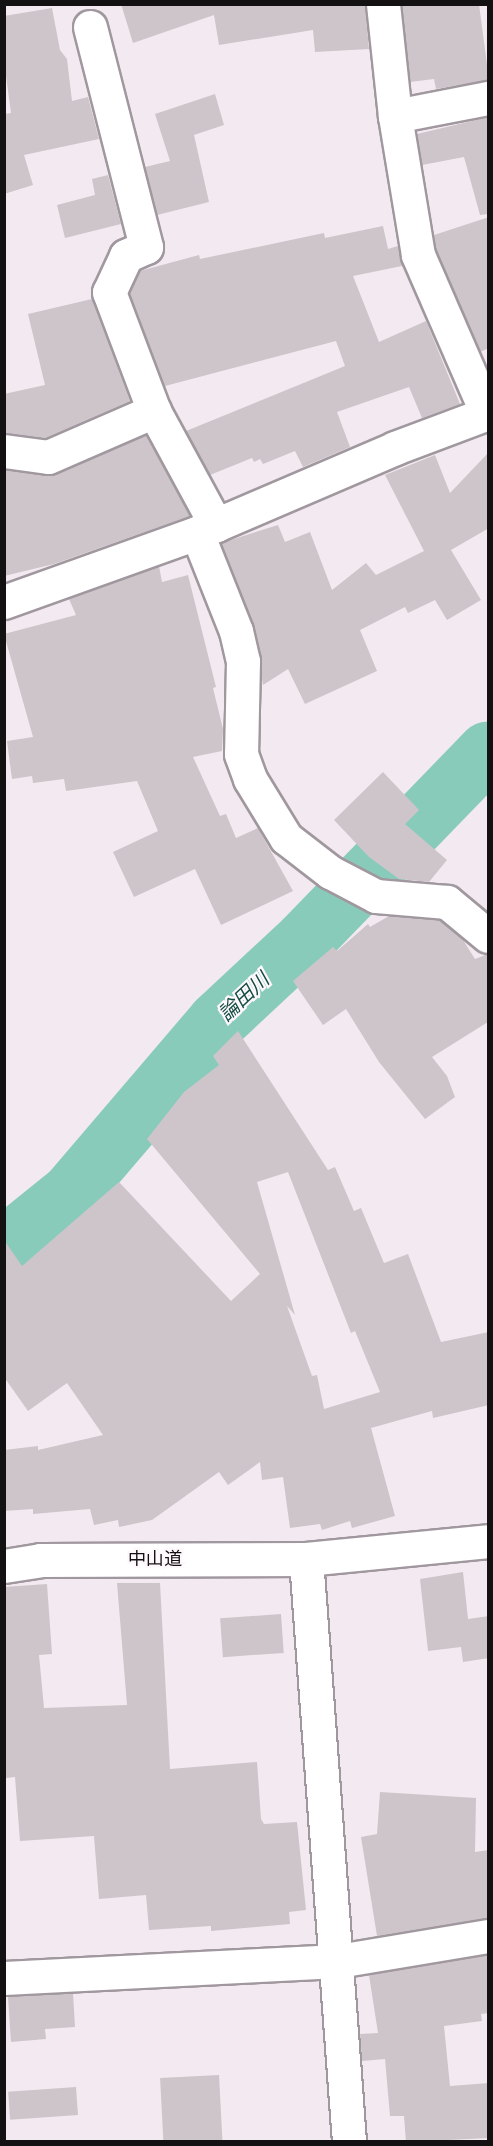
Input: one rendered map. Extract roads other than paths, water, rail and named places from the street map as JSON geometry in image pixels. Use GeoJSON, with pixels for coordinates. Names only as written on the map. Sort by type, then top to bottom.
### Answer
{"type":"FeatureCollection","features":[{"type":"Feature","properties":{"kind":"street"},"geometry":{"type":"LineString","coordinates":[[4,602],[207,529],[395,448],[488,413],[418,255],[394,116],[383,4]]}},
{"type":"Feature","properties":{"kind":"street"},"geometry":{"type":"LineString","coordinates":[[90,27],[146,247],[126,256],[109,292],[154,411],[207,529],[243,662],[242,754],[250,779],[286,838],[330,872],[376,896],[447,902],[489,936]]}},
{"type":"Feature","properties":{"kind":"street"},"geometry":{"type":"LineString","coordinates":[[394,116],[489,98]]}},
{"type":"Feature","properties":{"kind":"street"},"geometry":{"type":"LineString","coordinates":[[4,451],[48,457],[154,411]]}},
{"type":"Feature","properties":{"kind":"street","name":"中山道"},"geometry":{"type":"LineString","coordinates":[[4,1566],[40,1560],[306,1559],[489,1541]]}},
{"type":"Feature","properties":{"kind":"street"},"geometry":{"type":"LineString","coordinates":[[306,1559],[338,1960],[349,2142]]}},
{"type":"Feature","properties":{"kind":"street"},"geometry":{"type":"LineString","coordinates":[[4,1978],[338,1960],[489,1936]]}},
{"type":"Feature","properties":{"kind":"waterway","name":"論田川"},"geometry":{"type":"LineString","coordinates":[[4,1247],[71,1193],[217,1022],[304,941],[488,751]]}}]}
